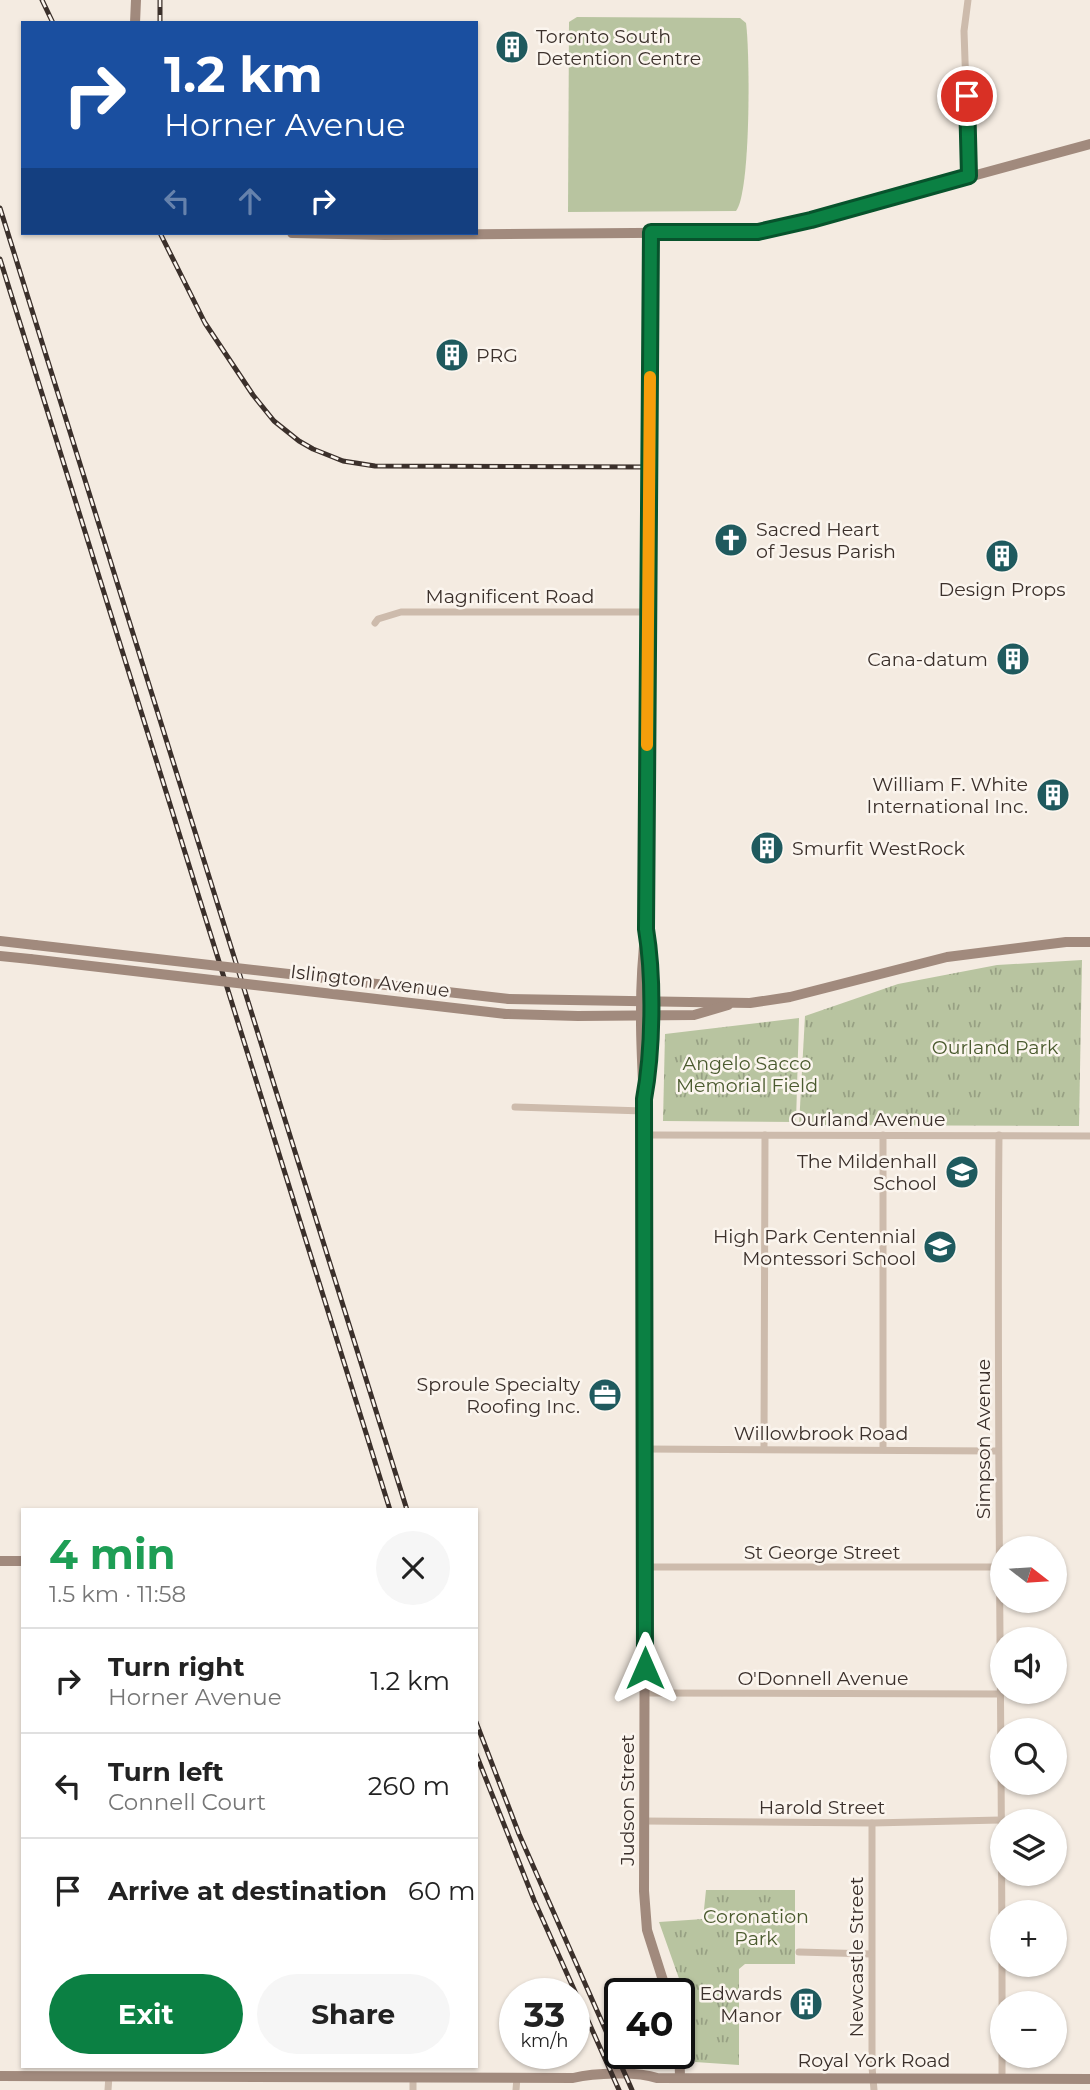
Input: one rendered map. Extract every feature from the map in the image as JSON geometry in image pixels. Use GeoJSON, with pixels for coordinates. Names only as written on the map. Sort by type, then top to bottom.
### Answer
{"type":"FeatureCollection","features":[{"type":"Feature","properties":{"kind":"main road"},"geometry":{"type":"LineString","coordinates":[[135,0],[135,21]]}},
{"type":"Feature","properties":{"kind":"main road"},"geometry":{"type":"LineString","coordinates":[[478,234],[758,232],[1090,144]]}},
{"type":"Feature","properties":{"kind":"main road","name":"Judson Street"},"geometry":{"type":"LineString","coordinates":[[651,232],[645,1015],[649,1075],[644,1099],[644,1821],[645,1918],[661,1978]]}},
{"type":"Feature","properties":{"kind":"main road","name":"Islington Avenue"},"geometry":{"type":"LineString","coordinates":[[0,941],[509,999],[698,1000],[735,1003]]}},
{"type":"Feature","properties":{"kind":"main road","name":"Islington Avenue"},"geometry":{"type":"LineString","coordinates":[[0,956],[506,1014],[694,1015],[735,1003],[790,997],[947,957],[1066,942],[1090,942]]}},
{"type":"Feature","properties":{"kind":"main road"},"geometry":{"type":"LineString","coordinates":[[0,1561],[21,1561]]}},
{"type":"Feature","properties":{"kind":"main road"},"geometry":{"type":"LineString","coordinates":[[680,2069],[680,2078]]}},
{"type":"Feature","properties":{"kind":"main road","name":"Royal York Road"},"geometry":{"type":"LineString","coordinates":[[0,2076],[43,2071],[109,2076],[233,2072],[414,2077],[573,2078],[584,2075],[636,2075],[657,2078],[1090,2078]]}},
{"type":"Feature","properties":{"kind":"street"},"geometry":{"type":"LineString","coordinates":[[968,0],[964,31],[969,176]]}},
{"type":"Feature","properties":{"kind":"street","name":"Magnificent Road"},"geometry":{"type":"LineString","coordinates":[[375,623],[378,619],[401,612],[648,612]]}},
{"type":"Feature","properties":{"kind":"street"},"geometry":{"type":"LineString","coordinates":[[515,1107],[644,1111]]}},
{"type":"Feature","properties":{"kind":"street","name":"Ourland Avenue"},"geometry":{"type":"LineString","coordinates":[[646,1135],[1090,1136]]}},
{"type":"Feature","properties":{"kind":"street"},"geometry":{"type":"LineString","coordinates":[[764,1448],[765,1135]]}},
{"type":"Feature","properties":{"kind":"street"},"geometry":{"type":"LineString","coordinates":[[883,1135],[883,1449]]}},
{"type":"Feature","properties":{"kind":"street","name":"Simpson Avenue"},"geometry":{"type":"LineString","coordinates":[[999,1135],[997,1451],[999,1536]]}},
{"type":"Feature","properties":{"kind":"street","name":"Willowbrook Road"},"geometry":{"type":"LineString","coordinates":[[645,1449],[997,1451]]}},
{"type":"Feature","properties":{"kind":"street","name":"St George Street"},"geometry":{"type":"LineString","coordinates":[[645,1567],[990,1567]]}},
{"type":"Feature","properties":{"kind":"street","name":"O'Donnell Avenue"},"geometry":{"type":"LineString","coordinates":[[645,1693],[990,1693]]}},
{"type":"Feature","properties":{"kind":"street","name":"Simpson Avenue"},"geometry":{"type":"LineString","coordinates":[[1000,1704],[1000,1809]]}},
{"type":"Feature","properties":{"kind":"street","name":"Harold Street"},"geometry":{"type":"LineString","coordinates":[[644,1821],[872,1823],[990,1820]]}},
{"type":"Feature","properties":{"kind":"street","name":"Newcastle Street"},"geometry":{"type":"LineString","coordinates":[[872,1823],[874,2090]]}},
{"type":"Feature","properties":{"kind":"street","name":"Simpson Avenue"},"geometry":{"type":"LineString","coordinates":[[1001,1886],[1002,2078]]}},
{"type":"Feature","properties":{"kind":"street"},"geometry":{"type":"LineString","coordinates":[[799,1952],[872,1954]]}},
{"type":"Feature","properties":{"kind":"street"},"geometry":{"type":"LineString","coordinates":[[108,2090],[109,2076]]}},
{"type":"Feature","properties":{"kind":"street"},"geometry":{"type":"LineString","coordinates":[[413,2090],[414,2077]]}},
{"type":"Feature","properties":{"kind":"street"},"geometry":{"type":"LineString","coordinates":[[516,2090],[517,2077]]}},
{"type":"Feature","properties":{"kind":"green space"},"geometry":{"type":"Polygon","coordinates":[[[577,17],[740,18],[746,23],[749,90],[747,151],[741,199],[736,211],[568,212],[569,22],[577,17]]]}},
{"type":"Feature","properties":{"kind":"green space","name":"Ourland Park"},"geometry":{"type":"Polygon","coordinates":[[[1082,960],[1079,1126],[799,1125],[805,1016],[898,984],[997,965],[1082,960]]]}},
{"type":"Feature","properties":{"kind":"green space","name":"Angelo Sacco Memorial Field"},"geometry":{"type":"Polygon","coordinates":[[[799,1018],[796,1122],[663,1121],[665,1034],[799,1018]]]}},
{"type":"Feature","properties":{"kind":"green space","name":"Coronation Park"},"geometry":{"type":"Polygon","coordinates":[[[706,1890],[795,1890],[795,1964],[745,1964],[739,1969],[739,2065],[695,2062],[695,1978],[679,1978],[659,1922],[703,1919],[706,1890]]]}},
{"type":"Feature","properties":{"kind":"railway"},"geometry":{"type":"LineString","coordinates":[[42,0],[52,21]]}},
{"type":"Feature","properties":{"kind":"railway"},"geometry":{"type":"LineString","coordinates":[[160,0],[160,21]]}},
{"type":"Feature","properties":{"kind":"railway"},"geometry":{"type":"LineString","coordinates":[[0,208],[406,1508]]}},
{"type":"Feature","properties":{"kind":"railway"},"geometry":{"type":"LineString","coordinates":[[161,235],[205,323],[253,395],[274,421],[313,449],[343,461],[375,466],[649,467]]}},
{"type":"Feature","properties":{"kind":"railway"},"geometry":{"type":"LineString","coordinates":[[0,259],[389,1508]]}},
{"type":"Feature","properties":{"kind":"railway"},"geometry":{"type":"LineString","coordinates":[[478,1727],[519,1834],[632,2090]]}},
{"type":"Feature","properties":{"kind":"railway"},"geometry":{"type":"LineString","coordinates":[[478,1759],[534,1900],[619,2090]]}},
{"type":"Feature","properties":{"kind":"slow traffic"},"geometry":{"type":"LineString","coordinates":[[647,745],[650,377]]}},
{"type":"Feature","properties":{"kind":"place","name":"Toronto South Detention Centre"},"geometry":{"type":"Point","coordinates":[512,47]}},
{"type":"Feature","properties":{"kind":"place","name":"PRG"},"geometry":{"type":"Point","coordinates":[452,355]}},
{"type":"Feature","properties":{"kind":"place","name":"Sacred Heart of Jesus Parish"},"geometry":{"type":"Point","coordinates":[731,540]}},
{"type":"Feature","properties":{"kind":"place","name":"Design Props"},"geometry":{"type":"Point","coordinates":[1002,556]}},
{"type":"Feature","properties":{"kind":"place","name":"Cana-datum"},"geometry":{"type":"Point","coordinates":[1013,659]}},
{"type":"Feature","properties":{"kind":"place","name":"William F. White International Inc."},"geometry":{"type":"Point","coordinates":[1053,795]}},
{"type":"Feature","properties":{"kind":"place","name":"Smurfit WestRock"},"geometry":{"type":"Point","coordinates":[767,848]}},
{"type":"Feature","properties":{"kind":"place","name":"The Mildenhall School"},"geometry":{"type":"Point","coordinates":[962,1172]}},
{"type":"Feature","properties":{"kind":"place","name":"High Park Centennial Montessori School"},"geometry":{"type":"Point","coordinates":[940,1247]}},
{"type":"Feature","properties":{"kind":"place","name":"Sproule Specialty Roofing Inc."},"geometry":{"type":"Point","coordinates":[605,1395]}},
{"type":"Feature","properties":{"kind":"place","name":"Edwards Manor"},"geometry":{"type":"Point","coordinates":[806,2004]}},
{"type":"Feature","properties":{"kind":"route"},"geometry":{"type":"LineString","coordinates":[[645,1668],[644,1099],[649,1075],[650,987],[650,953],[646,929],[651,232],[746,233],[781,228],[969,176],[967,96]]}}]}
